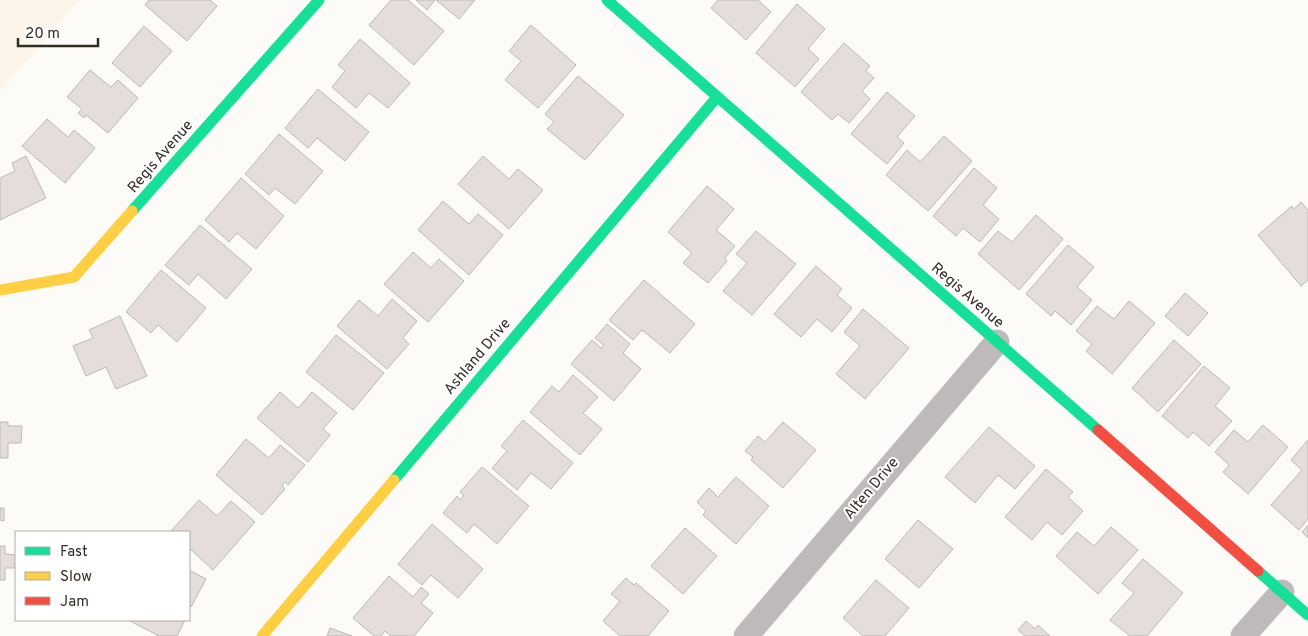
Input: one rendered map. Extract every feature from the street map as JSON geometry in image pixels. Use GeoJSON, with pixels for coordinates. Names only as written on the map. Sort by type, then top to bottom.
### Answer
{"type":"FeatureCollection","features":[{"type":"Feature","properties":{"kind":"street","name":"Regis Avenue"},"geometry":{"type":"LineString","coordinates":[[0,290],[74,277],[319,0]]}},
{"type":"Feature","properties":{"kind":"street","name":"Regis Avenue"},"geometry":{"type":"LineString","coordinates":[[607,0],[1308,615]]}},
{"type":"Feature","properties":{"kind":"street","name":"Ashland Drive"},"geometry":{"type":"LineString","coordinates":[[262,636],[717,97]]}},
{"type":"Feature","properties":{"kind":"street","name":"Alten Drive"},"geometry":{"type":"LineString","coordinates":[[746,636],[997,342]]}},
{"type":"Feature","properties":{"kind":"street"},"geometry":{"type":"LineString","coordinates":[[1243,636],[1282,592]]}},
{"type":"Feature","properties":{"kind":"shaded area"},"geometry":{"type":"Polygon","coordinates":[[[0,0],[79,0],[0,92],[0,0]]]}},
{"type":"Feature","properties":{"kind":"building"},"geometry":{"type":"Polygon","coordinates":[[[149,0],[210,0],[217,6],[187,41],[145,5],[149,0]]]}},
{"type":"Feature","properties":{"kind":"building"},"geometry":{"type":"Polygon","coordinates":[[[391,0],[408,0],[444,31],[414,65],[369,25],[391,0]]]}},
{"type":"Feature","properties":{"kind":"building"},"geometry":{"type":"Polygon","coordinates":[[[416,0],[435,0],[427,10],[416,0]]]}},
{"type":"Feature","properties":{"kind":"building"},"geometry":{"type":"Polygon","coordinates":[[[436,0],[475,0],[459,19],[436,0]]]}},
{"type":"Feature","properties":{"kind":"building"},"geometry":{"type":"Polygon","coordinates":[[[718,0],[758,0],[771,12],[746,40],[711,8],[718,0]]]}},
{"type":"Feature","properties":{"kind":"building"},"geometry":{"type":"Polygon","coordinates":[[[797,4],[825,29],[808,49],[819,59],[795,87],[756,53],[797,4]]]}},
{"type":"Feature","properties":{"kind":"building"},"geometry":{"type":"Polygon","coordinates":[[[531,25],[576,65],[538,108],[505,80],[521,61],[509,51],[531,25]]]}},
{"type":"Feature","properties":{"kind":"building"},"geometry":{"type":"Polygon","coordinates":[[[144,26],[172,51],[140,87],[112,63],[144,26]]]}},
{"type":"Feature","properties":{"kind":"building"},"geometry":{"type":"Polygon","coordinates":[[[360,39],[410,83],[388,108],[369,93],[356,108],[332,87],[345,71],[338,65],[360,39]]]}},
{"type":"Feature","properties":{"kind":"building"},"geometry":{"type":"Polygon","coordinates":[[[844,43],[870,66],[866,71],[874,78],[862,91],[870,99],[849,123],[838,114],[832,120],[801,92],[844,43]]]}},
{"type":"Feature","properties":{"kind":"building"},"geometry":{"type":"Polygon","coordinates":[[[90,70],[111,87],[118,80],[138,98],[108,133],[86,115],[84,118],[78,113],[82,109],[67,97],[90,70]]]}},
{"type":"Feature","properties":{"kind":"building"},"geometry":{"type":"Polygon","coordinates":[[[578,76],[624,115],[585,160],[547,129],[554,122],[545,114],[578,76]]]}},
{"type":"Feature","properties":{"kind":"building"},"geometry":{"type":"Polygon","coordinates":[[[318,89],[369,132],[345,161],[317,138],[308,148],[285,128],[318,89]]]}},
{"type":"Feature","properties":{"kind":"building"},"geometry":{"type":"Polygon","coordinates":[[[887,92],[915,116],[897,137],[904,143],[887,164],[851,134],[887,92]]]}},
{"type":"Feature","properties":{"kind":"building"},"geometry":{"type":"Polygon","coordinates":[[[47,119],[68,137],[74,130],[95,148],[65,183],[22,146],[47,119]]]}},
{"type":"Feature","properties":{"kind":"building"},"geometry":{"type":"Polygon","coordinates":[[[279,134],[323,171],[295,204],[275,188],[269,195],[245,174],[279,134]]]}},
{"type":"Feature","properties":{"kind":"building"},"geometry":{"type":"Polygon","coordinates":[[[944,136],[972,161],[928,211],[886,175],[907,150],[920,162],[944,136]]]}},
{"type":"Feature","properties":{"kind":"building"},"geometry":{"type":"Polygon","coordinates":[[[26,156],[46,198],[0,220],[0,178],[15,171],[12,163],[26,156]]]}},
{"type":"Feature","properties":{"kind":"building"},"geometry":{"type":"Polygon","coordinates":[[[483,156],[509,179],[518,169],[543,190],[509,229],[458,184],[483,156]]]}},
{"type":"Feature","properties":{"kind":"building"},"geometry":{"type":"Polygon","coordinates":[[[974,168],[997,188],[983,205],[999,219],[980,242],[963,228],[956,236],[933,216],[974,168]]]}},
{"type":"Feature","properties":{"kind":"building"},"geometry":{"type":"Polygon","coordinates":[[[241,178],[284,216],[256,249],[237,233],[229,242],[205,220],[241,178]]]}},
{"type":"Feature","properties":{"kind":"building"},"geometry":{"type":"Polygon","coordinates":[[[707,186],[734,209],[716,230],[735,246],[725,258],[727,261],[708,283],[683,263],[692,253],[668,232],[707,186]]]}},
{"type":"Feature","properties":{"kind":"building"},"geometry":{"type":"Polygon","coordinates":[[[443,201],[469,224],[478,214],[503,235],[469,275],[418,230],[443,201]]]}},
{"type":"Feature","properties":{"kind":"building"},"geometry":{"type":"Polygon","coordinates":[[[1301,202],[1308,210],[1308,280],[1301,286],[1258,235],[1292,206],[1294,209],[1301,202]]]}},
{"type":"Feature","properties":{"kind":"building"},"geometry":{"type":"Polygon","coordinates":[[[1036,215],[1063,239],[1019,290],[978,254],[998,231],[1012,242],[1036,215]]]}},
{"type":"Feature","properties":{"kind":"building"},"geometry":{"type":"Polygon","coordinates":[[[200,225],[252,269],[226,299],[198,274],[189,285],[165,265],[200,225]]]}},
{"type":"Feature","properties":{"kind":"building"},"geometry":{"type":"Polygon","coordinates":[[[756,231],[796,264],[752,315],[723,291],[747,263],[736,254],[756,231]]]}},
{"type":"Feature","properties":{"kind":"building"},"geometry":{"type":"Polygon","coordinates":[[[1068,245],[1094,267],[1077,287],[1092,300],[1071,325],[1055,311],[1051,316],[1026,294],[1068,245]]]}},
{"type":"Feature","properties":{"kind":"building"},"geometry":{"type":"Polygon","coordinates":[[[413,252],[431,268],[439,259],[464,281],[428,322],[384,284],[413,252]]]}},
{"type":"Feature","properties":{"kind":"building"},"geometry":{"type":"Polygon","coordinates":[[[816,266],[842,289],[837,295],[852,308],[832,332],[817,319],[801,337],[774,314],[816,266]]]}},
{"type":"Feature","properties":{"kind":"building"},"geometry":{"type":"Polygon","coordinates":[[[161,270],[206,308],[177,342],[158,325],[151,333],[126,312],[161,270]]]}},
{"type":"Feature","properties":{"kind":"building"},"geometry":{"type":"Polygon","coordinates":[[[644,280],[695,324],[670,353],[642,330],[633,340],[609,320],[644,280]]]}},
{"type":"Feature","properties":{"kind":"building"},"geometry":{"type":"Polygon","coordinates":[[[1185,293],[1208,313],[1188,336],[1165,316],[1185,293]]]}},
{"type":"Feature","properties":{"kind":"building"},"geometry":{"type":"Polygon","coordinates":[[[392,299],[417,321],[403,338],[409,344],[387,369],[337,326],[359,300],[378,316],[392,299]]]}},
{"type":"Feature","properties":{"kind":"building"},"geometry":{"type":"Polygon","coordinates":[[[1129,301],[1155,323],[1112,374],[1086,351],[1092,344],[1076,331],[1097,306],[1114,319],[1129,301]]]}},
{"type":"Feature","properties":{"kind":"building"},"geometry":{"type":"Polygon","coordinates":[[[863,309],[909,348],[865,399],[836,374],[860,346],[844,332],[863,309]]]}},
{"type":"Feature","properties":{"kind":"building"},"geometry":{"type":"Polygon","coordinates":[[[120,316],[147,376],[116,389],[106,367],[86,376],[73,346],[93,338],[89,330],[120,316]]]}},
{"type":"Feature","properties":{"kind":"building"},"geometry":{"type":"Polygon","coordinates":[[[607,324],[630,344],[623,353],[641,369],[614,401],[571,364],[592,340],[601,348],[604,345],[595,338],[607,324]]]}},
{"type":"Feature","properties":{"kind":"building"},"geometry":{"type":"Polygon","coordinates":[[[336,335],[384,373],[353,410],[306,372],[336,335]]]}},
{"type":"Feature","properties":{"kind":"building"},"geometry":{"type":"Polygon","coordinates":[[[1174,340],[1201,364],[1158,412],[1132,388],[1174,340]]]}},
{"type":"Feature","properties":{"kind":"building"},"geometry":{"type":"Polygon","coordinates":[[[1204,366],[1230,388],[1215,406],[1232,421],[1209,446],[1193,432],[1188,438],[1162,416],[1204,366]]]}},
{"type":"Feature","properties":{"kind":"building"},"geometry":{"type":"Polygon","coordinates":[[[573,375],[598,397],[583,413],[602,429],[580,455],[530,412],[552,386],[559,392],[573,375]]]}},
{"type":"Feature","properties":{"kind":"building"},"geometry":{"type":"Polygon","coordinates":[[[280,392],[298,408],[312,392],[337,413],[323,429],[330,435],[308,462],[257,418],[280,392]]]}},
{"type":"Feature","properties":{"kind":"building"},"geometry":{"type":"Polygon","coordinates":[[[523,420],[573,463],[551,489],[531,473],[517,490],[492,468],[507,451],[501,446],[523,420]]]}},
{"type":"Feature","properties":{"kind":"building"},"geometry":{"type":"Polygon","coordinates":[[[0,422],[8,422],[8,426],[22,426],[21,443],[8,443],[8,458],[0,458],[0,422]]]}},
{"type":"Feature","properties":{"kind":"building"},"geometry":{"type":"Polygon","coordinates":[[[783,422],[816,450],[783,488],[751,460],[753,457],[745,451],[758,436],[765,442],[783,422]]]}},
{"type":"Feature","properties":{"kind":"building"},"geometry":{"type":"Polygon","coordinates":[[[1263,425],[1288,447],[1248,494],[1223,472],[1229,465],[1215,452],[1234,430],[1248,442],[1263,425]]]}},
{"type":"Feature","properties":{"kind":"building"},"geometry":{"type":"Polygon","coordinates":[[[989,427],[1035,466],[1015,489],[998,475],[975,503],[945,477],[989,427]]]}},
{"type":"Feature","properties":{"kind":"building"},"geometry":{"type":"Polygon","coordinates":[[[246,439],[269,458],[280,445],[305,465],[288,485],[285,482],[282,486],[285,489],[262,515],[216,475],[246,439]]]}},
{"type":"Feature","properties":{"kind":"building"},"geometry":{"type":"Polygon","coordinates":[[[1308,440],[1308,519],[1299,530],[1271,505],[1302,470],[1291,460],[1308,440]]]}},
{"type":"Feature","properties":{"kind":"building"},"geometry":{"type":"Polygon","coordinates":[[[482,467],[529,506],[497,544],[474,524],[467,533],[443,513],[457,496],[460,500],[464,495],[460,492],[482,467]]]}},
{"type":"Feature","properties":{"kind":"building"},"geometry":{"type":"Polygon","coordinates":[[[1046,469],[1073,492],[1068,497],[1083,511],[1062,535],[1047,522],[1032,540],[1005,517],[1046,469]]]}},
{"type":"Feature","properties":{"kind":"building"},"geometry":{"type":"Polygon","coordinates":[[[736,477],[769,506],[736,544],[703,515],[706,511],[697,502],[709,488],[718,497],[736,477]]]}},
{"type":"Feature","properties":{"kind":"building"},"geometry":{"type":"Polygon","coordinates":[[[199,500],[217,516],[231,501],[255,522],[213,570],[190,549],[190,531],[171,531],[199,500]]]}},
{"type":"Feature","properties":{"kind":"building"},"geometry":{"type":"Polygon","coordinates":[[[0,508],[4,508],[4,521],[0,520],[0,508]]]}},
{"type":"Feature","properties":{"kind":"building"},"geometry":{"type":"Polygon","coordinates":[[[918,520],[953,549],[919,588],[885,559],[918,520]]]}},
{"type":"Feature","properties":{"kind":"building"},"geometry":{"type":"Polygon","coordinates":[[[432,524],[483,569],[458,598],[431,575],[422,585],[398,564],[432,524]]]}},
{"type":"Feature","properties":{"kind":"building"},"geometry":{"type":"Polygon","coordinates":[[[1308,525],[1308,538],[1302,532],[1308,525]]]}},
{"type":"Feature","properties":{"kind":"building"},"geometry":{"type":"Polygon","coordinates":[[[1111,527],[1138,550],[1098,594],[1056,556],[1077,532],[1094,546],[1111,527]]]}},
{"type":"Feature","properties":{"kind":"building"},"geometry":{"type":"Polygon","coordinates":[[[685,528],[717,556],[683,594],[651,566],[685,528]]]}},
{"type":"Feature","properties":{"kind":"building"},"geometry":{"type":"Polygon","coordinates":[[[0,546],[5,546],[5,554],[15,555],[15,568],[5,568],[5,580],[0,580],[0,546]]]}},
{"type":"Feature","properties":{"kind":"building"},"geometry":{"type":"Polygon","coordinates":[[[1143,559],[1183,593],[1147,636],[1130,636],[1110,620],[1134,593],[1122,583],[1143,559]]]}},
{"type":"Feature","properties":{"kind":"building"},"geometry":{"type":"Polygon","coordinates":[[[190,571],[206,579],[190,606],[190,571]]]}},
{"type":"Feature","properties":{"kind":"building"},"geometry":{"type":"Polygon","coordinates":[[[389,576],[413,597],[421,587],[429,594],[421,603],[433,613],[414,636],[391,636],[385,631],[381,636],[374,636],[353,618],[389,576]]]}},
{"type":"Feature","properties":{"kind":"building"},"geometry":{"type":"Polygon","coordinates":[[[626,578],[634,585],[636,583],[669,611],[648,636],[620,636],[603,621],[620,601],[611,594],[626,578]]]}},
{"type":"Feature","properties":{"kind":"building"},"geometry":{"type":"Polygon","coordinates":[[[876,580],[909,608],[885,636],[863,636],[843,618],[876,580]]]}},
{"type":"Feature","properties":{"kind":"building"},"geometry":{"type":"Polygon","coordinates":[[[130,621],[184,621],[177,636],[159,636],[130,621]]]}},
{"type":"Feature","properties":{"kind":"building"},"geometry":{"type":"Polygon","coordinates":[[[1026,621],[1035,629],[1038,625],[1050,636],[1025,636],[1018,630],[1026,621]]]}},
{"type":"Feature","properties":{"kind":"building"},"geometry":{"type":"Polygon","coordinates":[[[330,628],[352,636],[327,636],[330,628]]]}},
{"type":"Feature","properties":{"kind":"traffic: fast"},"geometry":{"type":"LineString","coordinates":[[132,211],[319,0]]}},
{"type":"Feature","properties":{"kind":"traffic: fast"},"geometry":{"type":"LineString","coordinates":[[607,0],[1098,430]]}},
{"type":"Feature","properties":{"kind":"traffic: fast"},"geometry":{"type":"LineString","coordinates":[[394,480],[717,97]]}},
{"type":"Feature","properties":{"kind":"traffic: fast"},"geometry":{"type":"LineString","coordinates":[[1258,571],[1308,615]]}},
{"type":"Feature","properties":{"kind":"traffic: slow"},"geometry":{"type":"LineString","coordinates":[[0,290],[74,277],[132,211]]}},
{"type":"Feature","properties":{"kind":"traffic: slow"},"geometry":{"type":"LineString","coordinates":[[262,636],[394,480]]}},
{"type":"Feature","properties":{"kind":"traffic: jam"},"geometry":{"type":"LineString","coordinates":[[1098,430],[1258,571]]}}]}
